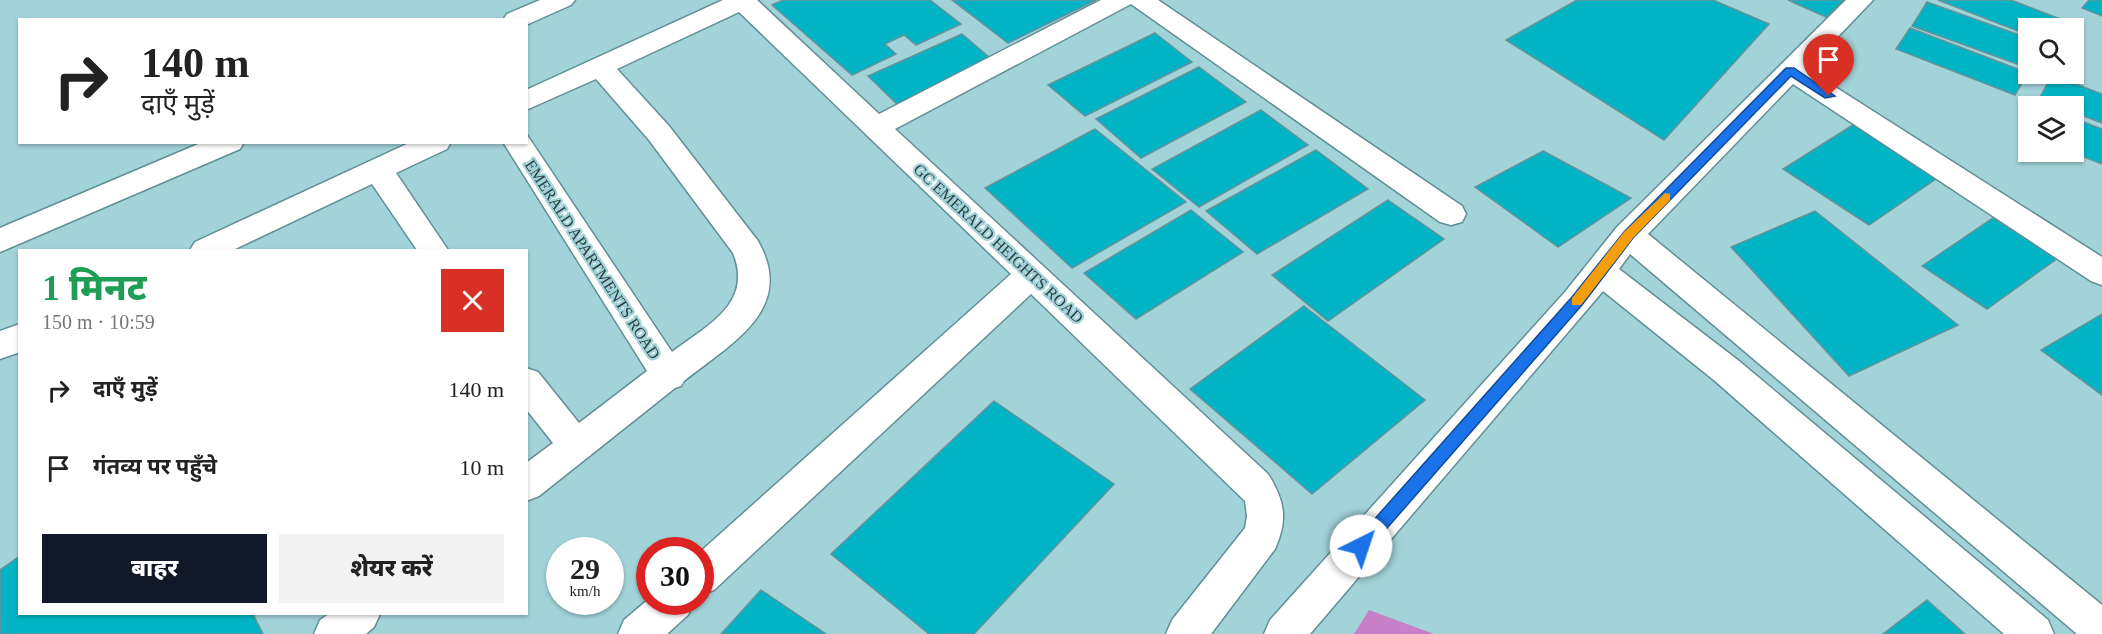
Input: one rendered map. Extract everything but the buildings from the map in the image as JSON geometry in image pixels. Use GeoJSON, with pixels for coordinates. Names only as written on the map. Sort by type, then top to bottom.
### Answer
{"type":"FeatureCollection","features":[{"type":"Feature","properties":{"kind":"street"},"geometry":{"type":"LineString","coordinates":[[521,18],[562,0]]}},
{"type":"Feature","properties":{"kind":"street","name":"GC EMERALD HEIGHTS ROAD"},"geometry":{"type":"LineString","coordinates":[[528,100],[742,0],[1255,485],[1266,502],[1268,520],[1261,537],[1186,634]]}},
{"type":"Feature","properties":{"kind":"street"},"geometry":{"type":"LineString","coordinates":[[876,127],[1121,0]]}},
{"type":"Feature","properties":{"kind":"street"},"geometry":{"type":"LineString","coordinates":[[1141,0],[1451,214]]}},
{"type":"Feature","properties":{"kind":"street"},"geometry":{"type":"LineString","coordinates":[[1284,634],[1577,301],[1615,252],[1860,0]]}},
{"type":"Feature","properties":{"kind":"street","name":"EMERALD APARTMENTS ROAD"},"geometry":{"type":"LineString","coordinates":[[576,447],[669,376],[742,316],[755,290],[756,268],[747,249],[659,133],[600,67]]}},
{"type":"Feature","properties":{"kind":"street"},"geometry":{"type":"LineString","coordinates":[[1790,70],[2102,273]]}},
{"type":"Feature","properties":{"kind":"street"},"geometry":{"type":"LineString","coordinates":[[0,241],[225,144]]}},
{"type":"Feature","properties":{"kind":"street"},"geometry":{"type":"LineString","coordinates":[[208,249],[433,144]]}},
{"type":"Feature","properties":{"kind":"street","name":"EMERALD APARTMENTS ROAD"},"geometry":{"type":"LineString","coordinates":[[518,144],[669,376]]}},
{"type":"Feature","properties":{"kind":"street"},"geometry":{"type":"LineString","coordinates":[[378,170],[431,249]]}},
{"type":"Feature","properties":{"kind":"street"},"geometry":{"type":"LineString","coordinates":[[1615,252],[2102,630]]}},
{"type":"Feature","properties":{"kind":"street"},"geometry":{"type":"LineString","coordinates":[[1615,252],[1727,371],[2034,634]]}},
{"type":"Feature","properties":{"kind":"street"},"geometry":{"type":"LineString","coordinates":[[714,564],[1032,274]]}},
{"type":"Feature","properties":{"kind":"street"},"geometry":{"type":"LineString","coordinates":[[0,346],[18,338]]}},
{"type":"Feature","properties":{"kind":"street"},"geometry":{"type":"LineString","coordinates":[[528,385],[576,447],[528,483]]}},
{"type":"Feature","properties":{"kind":"street"},"geometry":{"type":"LineString","coordinates":[[334,634],[359,615]]}},
{"type":"Feature","properties":{"kind":"street"},"geometry":{"type":"LineString","coordinates":[[638,634],[659,615]]}},
{"type":"Feature","properties":{"kind":"shaded area"},"geometry":{"type":"Polygon","coordinates":[[[1369,610],[1434,634],[1354,634],[1369,610]]]}},
{"type":"Feature","properties":{"kind":"slow traffic"},"geometry":{"type":"LineString","coordinates":[[1576,302],[1628,235],[1665,197]]}},
{"type":"Feature","properties":{"kind":"route"},"geometry":{"type":"LineString","coordinates":[[1361,546],[1577,301],[1628,235],[1790,70],[1829,96]]}}]}
